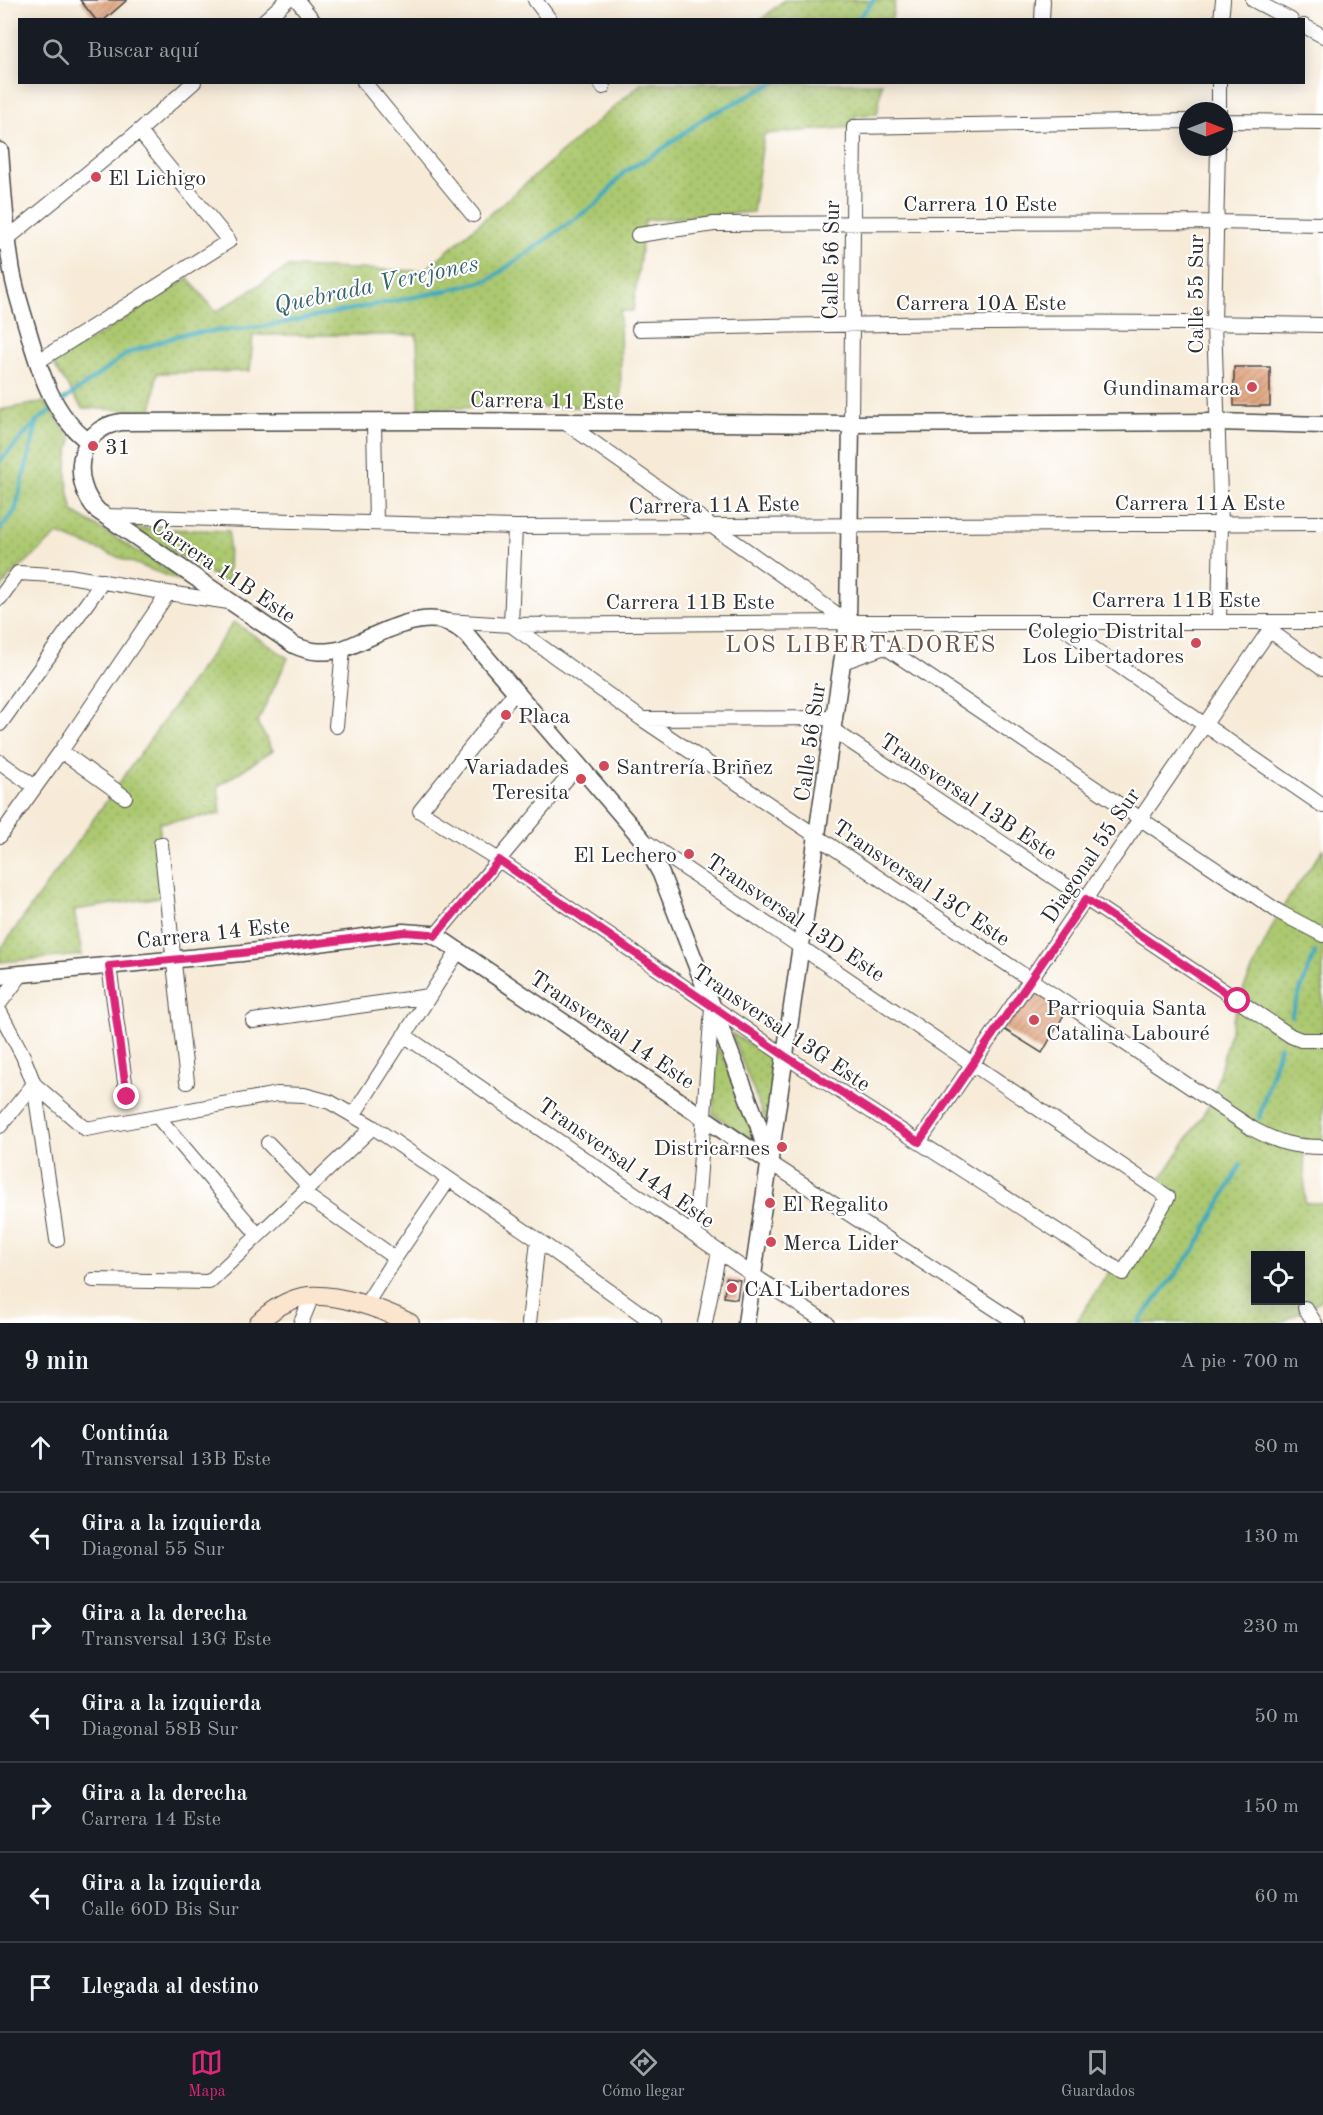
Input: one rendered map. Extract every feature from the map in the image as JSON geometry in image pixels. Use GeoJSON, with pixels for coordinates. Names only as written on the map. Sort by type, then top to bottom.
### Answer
{"type":"FeatureCollection","features":[{"type":"Feature","properties":{"kind":"main road"},"geometry":{"type":"LineString","coordinates":[[258,1323],[283,1305],[296,1299],[312,1296],[338,1299],[365,1306],[410,1323]]}},
{"type":"Feature","properties":{"kind":"street"},"geometry":{"type":"LineString","coordinates":[[267,18],[287,0]]}},
{"type":"Feature","properties":{"kind":"street"},"geometry":{"type":"LineString","coordinates":[[297,0],[311,18]]}},
{"type":"Feature","properties":{"kind":"street"},"geometry":{"type":"LineString","coordinates":[[535,0],[548,18]]}},
{"type":"Feature","properties":{"kind":"street"},"geometry":{"type":"LineString","coordinates":[[1042,18],[1043,0]]}},
{"type":"Feature","properties":{"kind":"street"},"geometry":{"type":"LineString","coordinates":[[1221,18],[1223,0]]}},
{"type":"Feature","properties":{"kind":"street"},"geometry":{"type":"LineString","coordinates":[[1253,0],[1287,18]]}},
{"type":"Feature","properties":{"kind":"street"},"geometry":{"type":"LineString","coordinates":[[1305,27],[1323,36]]}},
{"type":"Feature","properties":{"kind":"street"},"geometry":{"type":"LineString","coordinates":[[4,241],[139,131],[192,84]]}},
{"type":"Feature","properties":{"kind":"street"},"geometry":{"type":"LineString","coordinates":[[366,84],[473,215]]}},
{"type":"Feature","properties":{"kind":"street"},"geometry":{"type":"LineString","coordinates":[[1219,84],[1219,102]]}},
{"type":"Feature","properties":{"kind":"street","name":"Calle 56 Sur"},"geometry":{"type":"LineString","coordinates":[[746,1323],[848,622],[854,127],[1179,121]]}},
{"type":"Feature","properties":{"kind":"street"},"geometry":{"type":"LineString","coordinates":[[1233,121],[1323,122]]}},
{"type":"Feature","properties":{"kind":"street"},"geometry":{"type":"LineString","coordinates":[[37,362],[229,242],[139,131]]}},
{"type":"Feature","properties":{"kind":"street"},"geometry":{"type":"LineString","coordinates":[[0,151],[4,241],[37,362],[44,381],[63,415],[78,434],[89,442]]}},
{"type":"Feature","properties":{"kind":"street","name":"Calle 55 Sur"},"geometry":{"type":"LineString","coordinates":[[1218,156],[1214,323],[1221,523],[1219,622]]}},
{"type":"Feature","properties":{"kind":"street","name":"Carrera 10 Este"},"geometry":{"type":"LineString","coordinates":[[638,235],[714,224],[1216,222],[1323,224]]}},
{"type":"Feature","properties":{"kind":"street","name":"Carrera 10A Este"},"geometry":{"type":"LineString","coordinates":[[639,329],[852,323],[1323,325]]}},
{"type":"Feature","properties":{"kind":"street","name":"Carrera 11 Este"},"geometry":{"type":"LineString","coordinates":[[89,442],[104,427],[121,422],[851,424],[1219,422],[1323,425]]}},
{"type":"Feature","properties":{"kind":"street"},"geometry":{"type":"LineString","coordinates":[[374,423],[376,523]]}},
{"type":"Feature","properties":{"kind":"street"},"geometry":{"type":"LineString","coordinates":[[566,423],[848,622],[1279,912],[1318,933]]}},
{"type":"Feature","properties":{"kind":"street","name":"Carrera 11B Este"},"geometry":{"type":"LineString","coordinates":[[89,442],[81,463],[81,480],[87,497],[105,516],[294,645],[323,652],[343,650],[410,622],[424,619],[511,625],[1219,622],[1272,626],[1323,622]]}},
{"type":"Feature","properties":{"kind":"street","name":"Carrera 11A Este"},"geometry":{"type":"LineString","coordinates":[[105,516],[515,526],[1323,523]]}},
{"type":"Feature","properties":{"kind":"street"},"geometry":{"type":"LineString","coordinates":[[511,625],[515,526]]}},
{"type":"Feature","properties":{"kind":"street"},"geometry":{"type":"LineString","coordinates":[[0,598],[18,573],[69,576],[231,602]]}},
{"type":"Feature","properties":{"kind":"street"},"geometry":{"type":"LineString","coordinates":[[0,724],[103,581]]}},
{"type":"Feature","properties":{"kind":"street"},"geometry":{"type":"LineString","coordinates":[[0,836],[61,752],[168,593]]}},
{"type":"Feature","properties":{"kind":"street","name":"Transversal 13D Este"},"geometry":{"type":"LineString","coordinates":[[446,621],[468,635],[642,839],[1168,1197],[1123,1274]]}},
{"type":"Feature","properties":{"kind":"street"},"geometry":{"type":"LineString","coordinates":[[1055,622],[1323,806]]}},
{"type":"Feature","properties":{"kind":"street","name":"Transversal 13C Este"},"geometry":{"type":"LineString","coordinates":[[511,625],[642,719],[817,838],[1253,1129],[1287,1144],[1299,1147],[1323,1147]]}},
{"type":"Feature","properties":{"kind":"street"},"geometry":{"type":"LineString","coordinates":[[1272,626],[1323,669]]}},
{"type":"Feature","properties":{"kind":"street","name":"Diagonal 55 Sur"},"geometry":{"type":"LineString","coordinates":[[919,1142],[1272,626]]}},
{"type":"Feature","properties":{"kind":"street"},"geometry":{"type":"LineString","coordinates":[[843,662],[885,646]]}},
{"type":"Feature","properties":{"kind":"street"},"geometry":{"type":"LineString","coordinates":[[336,726],[343,650]]}},
{"type":"Feature","properties":{"kind":"street","name":"Transversal 13G Este"},"geometry":{"type":"LineString","coordinates":[[516,691],[420,811],[499,860],[785,1056],[1123,1274]]}},
{"type":"Feature","properties":{"kind":"street"},"geometry":{"type":"LineString","coordinates":[[642,719],[834,724]]}},
{"type":"Feature","properties":{"kind":"street","name":"Transversal 13B Este"},"geometry":{"type":"LineString","coordinates":[[834,724],[1086,899],[1291,1036],[1301,1040],[1323,1040]]}},
{"type":"Feature","properties":{"kind":"street"},"geometry":{"type":"LineString","coordinates":[[61,752],[125,797]]}},
{"type":"Feature","properties":{"kind":"street"},"geometry":{"type":"LineString","coordinates":[[0,762],[35,788]]}},
{"type":"Feature","properties":{"kind":"street"},"geometry":{"type":"LineString","coordinates":[[433,935],[579,764]]}},
{"type":"Feature","properties":{"kind":"street"},"geometry":{"type":"LineString","coordinates":[[642,839],[661,874],[758,1124],[769,1162],[1017,1323]]}},
{"type":"Feature","properties":{"kind":"street"},"geometry":{"type":"LineString","coordinates":[[161,844],[187,1082]]}},
{"type":"Feature","properties":{"kind":"street","name":"Carrera 14 Este"},"geometry":{"type":"LineString","coordinates":[[0,976],[174,960],[404,932],[433,935]]}},
{"type":"Feature","properties":{"kind":"street","name":"Transversal 14 Este"},"geometry":{"type":"LineString","coordinates":[[433,935],[459,950],[769,1162]]}},
{"type":"Feature","properties":{"kind":"street"},"geometry":{"type":"LineString","coordinates":[[354,1114],[459,950]]}},
{"type":"Feature","properties":{"kind":"street"},"geometry":{"type":"LineString","coordinates":[[109,966],[127,1097]]}},
{"type":"Feature","properties":{"kind":"street"},"geometry":{"type":"LineString","coordinates":[[0,1003],[21,975]]}},
{"type":"Feature","properties":{"kind":"street"},"geometry":{"type":"LineString","coordinates":[[253,1021],[429,996]]}},
{"type":"Feature","properties":{"kind":"street"},"geometry":{"type":"LineString","coordinates":[[695,1235],[712,1006]]}},
{"type":"Feature","properties":{"kind":"street"},"geometry":{"type":"LineString","coordinates":[[0,1012],[23,1056],[34,1084],[57,1240]]}},
{"type":"Feature","properties":{"kind":"street","name":"Transversal 14A Este"},"geometry":{"type":"LineString","coordinates":[[404,1035],[753,1275],[827,1323]]}},
{"type":"Feature","properties":{"kind":"street"},"geometry":{"type":"LineString","coordinates":[[0,1126],[34,1084]]}},
{"type":"Feature","properties":{"kind":"street"},"geometry":{"type":"LineString","coordinates":[[34,1084],[86,1129],[264,1096],[291,1094],[311,1096],[330,1102],[354,1114],[654,1323]]}},
{"type":"Feature","properties":{"kind":"street"},"geometry":{"type":"LineString","coordinates":[[157,1116],[258,1235]]}},
{"type":"Feature","properties":{"kind":"street"},"geometry":{"type":"LineString","coordinates":[[93,1281],[209,1282],[373,1127]]}},
{"type":"Feature","properties":{"kind":"street"},"geometry":{"type":"LineString","coordinates":[[268,1143],[306,1190],[395,1258]]}},
{"type":"Feature","properties":{"kind":"street"},"geometry":{"type":"LineString","coordinates":[[365,1306],[449,1179]]}},
{"type":"Feature","properties":{"kind":"street"},"geometry":{"type":"LineString","coordinates":[[529,1323],[538,1240]]}},
{"type":"Feature","properties":{"kind":"street"},"geometry":{"type":"LineString","coordinates":[[705,1323],[719,1251]]}},
{"type":"Feature","properties":{"kind":"street"},"geometry":{"type":"LineString","coordinates":[[301,1323],[312,1296]]}},
{"type":"Feature","properties":{"kind":"street"},"geometry":{"type":"LineString","coordinates":[[1305,1308],[1315,1323]]}},
{"type":"Feature","properties":{"kind":"green space"},"geometry":{"type":"Polygon","coordinates":[[[784,0],[895,0],[892,18],[763,18],[784,0]]]}},
{"type":"Feature","properties":{"kind":"green space"},"geometry":{"type":"Polygon","coordinates":[[[641,84],[882,84],[877,114],[855,116],[854,127],[764,134],[753,212],[645,220],[633,311],[620,311],[621,407],[419,408],[417,335],[253,335],[250,371],[157,373],[152,411],[82,408],[52,362],[103,333],[188,278],[216,312],[288,267],[424,271],[641,84]]]}},
{"type":"Feature","properties":{"kind":"green space"},"geometry":{"type":"Polygon","coordinates":[[[44,402],[72,439],[67,476],[73,512],[196,587],[58,534],[9,577],[0,590],[0,410],[44,402]]]}},
{"type":"Feature","properties":{"kind":"green space"},"geometry":{"type":"Polygon","coordinates":[[[132,528],[229,531],[228,584],[132,528]]]}},
{"type":"Feature","properties":{"kind":"green space"},"geometry":{"type":"Polygon","coordinates":[[[234,622],[288,658],[257,723],[273,750],[218,786],[221,814],[159,823],[167,896],[74,910],[82,955],[0,962],[0,950],[234,622]]]}},
{"type":"Feature","properties":{"kind":"green space"},"geometry":{"type":"Polygon","coordinates":[[[1323,849],[1323,1141],[1304,1142],[1305,1203],[1323,1203],[1323,1299],[1281,1323],[1076,1323],[1112,1267],[1123,1273],[1168,1197],[1155,1188],[1212,1101],[1238,1001],[1279,912],[1323,849]]]}},
{"type":"Feature","properties":{"kind":"green space"},"geometry":{"type":"Polygon","coordinates":[[[731,1033],[776,1060],[768,1128],[731,1033]]]}},
{"type":"Feature","properties":{"kind":"green space"},"geometry":{"type":"Polygon","coordinates":[[[717,1042],[761,1146],[713,1114],[717,1042]]]}},
{"type":"Feature","properties":{"kind":"building"},"geometry":{"type":"Polygon","coordinates":[[[80,0],[127,0],[106,18],[94,18],[80,0]]]}},
{"type":"Feature","properties":{"kind":"building","name":"Gundinamarca"},"geometry":{"type":"Polygon","coordinates":[[[1234,367],[1270,367],[1270,406],[1234,406],[1234,367]]]}},
{"type":"Feature","properties":{"kind":"building","name":"Parrioquia Santa Catalina Labouré"},"geometry":{"type":"Polygon","coordinates":[[[1029,985],[1066,1011],[1042,1053],[1002,1028],[1029,985]]]}},
{"type":"Feature","properties":{"kind":"building","name":"CAI Libertadores"},"geometry":{"type":"Polygon","coordinates":[[[726,1278],[740,1280],[737,1299],[724,1297],[726,1278]]]}},
{"type":"Feature","properties":{"kind":"waterway","name":"Quebrada Verejones"},"geometry":{"type":"LineString","coordinates":[[859,18],[874,0]]}},
{"type":"Feature","properties":{"kind":"waterway","name":"Quebrada Verejones"},"geometry":{"type":"LineString","coordinates":[[60,403],[128,353],[183,334],[262,327],[445,291],[489,280],[599,202],[624,172],[661,150],[704,118],[772,84]]}},
{"type":"Feature","properties":{"kind":"waterway","name":"Quebrada Verejones"},"geometry":{"type":"LineString","coordinates":[[0,461],[38,420],[54,408]]}},
{"type":"Feature","properties":{"kind":"waterway"},"geometry":{"type":"LineString","coordinates":[[0,529],[15,511],[37,423]]}},
{"type":"Feature","properties":{"kind":"waterway"},"geometry":{"type":"LineString","coordinates":[[1291,1016],[1315,952]]}},
{"type":"Feature","properties":{"kind":"waterway"},"geometry":{"type":"LineString","coordinates":[[1259,1118],[1280,1046]]}},
{"type":"Feature","properties":{"kind":"waterway"},"geometry":{"type":"LineString","coordinates":[[1138,1323],[1195,1249],[1241,1164]]}},
{"type":"Feature","properties":{"kind":"place","name":"El Lichigo"},"geometry":{"type":"Point","coordinates":[96,177]}},
{"type":"Feature","properties":{"kind":"place","name":"Gundinamarca"},"geometry":{"type":"Point","coordinates":[1252,387]}},
{"type":"Feature","properties":{"kind":"place","name":"31"},"geometry":{"type":"Point","coordinates":[93,446]}},
{"type":"Feature","properties":{"kind":"place","name":"Colegio Distrital Los Libertadores"},"geometry":{"type":"Point","coordinates":[1196,643]}},
{"type":"Feature","properties":{"kind":"place","name":"Placa"},"geometry":{"type":"Point","coordinates":[506,715]}},
{"type":"Feature","properties":{"kind":"place","name":"Santrería Briñez"},"geometry":{"type":"Point","coordinates":[604,766]}},
{"type":"Feature","properties":{"kind":"place","name":"Variadades Teresita"},"geometry":{"type":"Point","coordinates":[581,779]}},
{"type":"Feature","properties":{"kind":"place","name":"El Lechero"},"geometry":{"type":"Point","coordinates":[689,854]}},
{"type":"Feature","properties":{"kind":"place","name":"Parrioquia Santa Catalina Labouré"},"geometry":{"type":"Point","coordinates":[1034,1020]}},
{"type":"Feature","properties":{"kind":"place","name":"Districarnes"},"geometry":{"type":"Point","coordinates":[782,1147]}},
{"type":"Feature","properties":{"kind":"place","name":"El Regalito"},"geometry":{"type":"Point","coordinates":[770,1203]}},
{"type":"Feature","properties":{"kind":"place","name":"Merca Lider"},"geometry":{"type":"Point","coordinates":[771,1242]}},
{"type":"Feature","properties":{"kind":"place","name":"CAI Libertadores"},"geometry":{"type":"Point","coordinates":[732,1288]}},
{"type":"Feature","properties":{"kind":"district","name":"LOS LIBERTADORES"},"geometry":{"type":"Point","coordinates":[861,644]}},
{"type":"Feature","properties":{"kind":"route"},"geometry":{"type":"LineString","coordinates":[[127,1097],[109,966],[242,953],[404,932],[435,936],[499,860],[785,1056],[919,1142],[1086,899],[1238,1001]]}}]}
